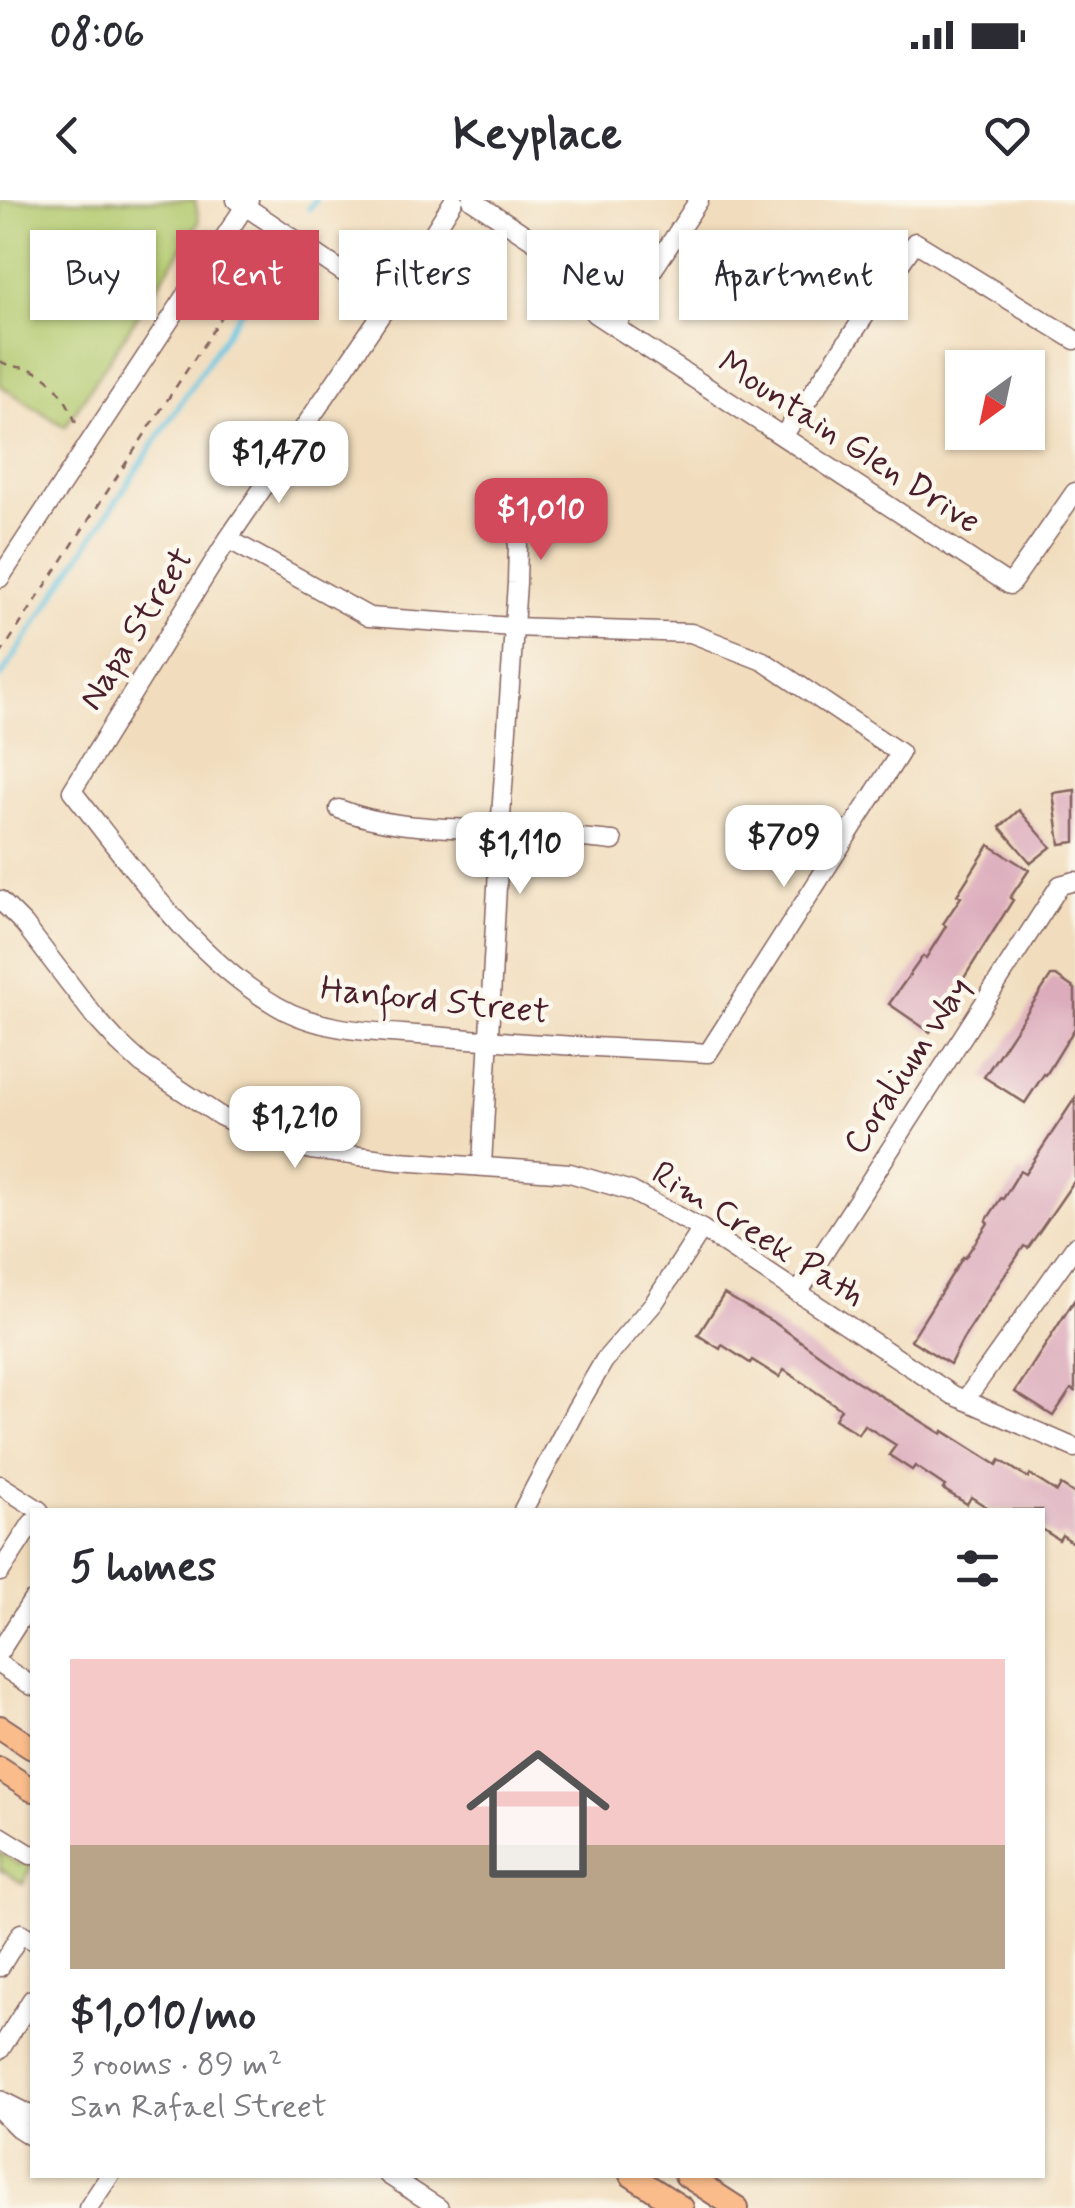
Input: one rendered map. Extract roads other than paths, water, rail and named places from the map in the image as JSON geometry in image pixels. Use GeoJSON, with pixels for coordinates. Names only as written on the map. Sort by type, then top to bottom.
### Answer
{"type":"FeatureCollection","features":[{"type":"Feature","properties":{"kind":"main road"},"geometry":{"type":"LineString","coordinates":[[0,1727],[30,1747]]}},
{"type":"Feature","properties":{"kind":"main road"},"geometry":{"type":"LineString","coordinates":[[0,1769],[30,1789]]}},
{"type":"Feature","properties":{"kind":"main road"},"geometry":{"type":"LineString","coordinates":[[636,2178],[682,2208]]}},
{"type":"Feature","properties":{"kind":"main road"},"geometry":{"type":"LineString","coordinates":[[691,2178],[737,2208]]}},
{"type":"Feature","properties":{"kind":"street","name":"Napa Street"},"geometry":{"type":"LineString","coordinates":[[435,230],[454,200]]}},
{"type":"Feature","properties":{"kind":"street","name":"Mountain Glen Drive"},"geometry":{"type":"LineString","coordinates":[[472,200],[542,246],[596,314],[1010,585],[1075,492]]}},
{"type":"Feature","properties":{"kind":"street"},"geometry":{"type":"LineString","coordinates":[[616,327],[699,200]]}},
{"type":"Feature","properties":{"kind":"street"},"geometry":{"type":"LineString","coordinates":[[0,578],[243,202],[339,268]]}},
{"type":"Feature","properties":{"kind":"street"},"geometry":{"type":"LineString","coordinates":[[783,436],[915,242],[1075,340]]}},
{"type":"Feature","properties":{"kind":"street","name":"Napa Street"},"geometry":{"type":"LineString","coordinates":[[72,791],[228,539],[377,320]]}},
{"type":"Feature","properties":{"kind":"street"},"geometry":{"type":"LineString","coordinates":[[482,1165],[518,544],[506,504]]}},
{"type":"Feature","properties":{"kind":"street"},"geometry":{"type":"LineString","coordinates":[[228,539],[368,617],[513,627]]}},
{"type":"Feature","properties":{"kind":"street","name":"Hanford Street"},"geometry":{"type":"LineString","coordinates":[[72,791],[161,902],[222,968],[276,1005],[310,1022],[356,1030],[489,1041],[708,1053],[900,753],[762,661],[691,633],[513,627]]}},
{"type":"Feature","properties":{"kind":"street"},"geometry":{"type":"LineString","coordinates":[[339,809],[393,825],[613,841]]}},
{"type":"Feature","properties":{"kind":"street","name":"Coralium Way"},"geometry":{"type":"LineString","coordinates":[[798,1293],[1060,885],[1075,881]]}},
{"type":"Feature","properties":{"kind":"street","name":"Rim Creek Path"},"geometry":{"type":"LineString","coordinates":[[0,900],[24,924],[118,1042],[142,1064],[220,1116],[310,1150],[570,1173],[650,1200],[702,1229],[953,1395],[1075,1448]]}},
{"type":"Feature","properties":{"kind":"street"},"geometry":{"type":"LineString","coordinates":[[524,1508],[604,1362],[654,1303],[702,1229]]}},
{"type":"Feature","properties":{"kind":"street"},"geometry":{"type":"LineString","coordinates":[[965,1400],[1075,1246]]}},
{"type":"Feature","properties":{"kind":"street"},"geometry":{"type":"LineString","coordinates":[[0,1485],[37,1508]]}},
{"type":"Feature","properties":{"kind":"street"},"geometry":{"type":"LineString","coordinates":[[0,1572],[30,1527]]}},
{"type":"Feature","properties":{"kind":"street"},"geometry":{"type":"LineString","coordinates":[[0,1651],[30,1604]]}},
{"type":"Feature","properties":{"kind":"street"},"geometry":{"type":"LineString","coordinates":[[0,1666],[30,1685]]}},
{"type":"Feature","properties":{"kind":"street"},"geometry":{"type":"LineString","coordinates":[[0,1836],[30,1855]]}},
{"type":"Feature","properties":{"kind":"street"},"geometry":{"type":"LineString","coordinates":[[0,1967],[22,1933],[30,1939]]}},
{"type":"Feature","properties":{"kind":"street"},"geometry":{"type":"LineString","coordinates":[[0,2050],[30,2002]]}},
{"type":"Feature","properties":{"kind":"street"},"geometry":{"type":"LineString","coordinates":[[0,2100],[30,2115]]}},
{"type":"Feature","properties":{"kind":"street"},"geometry":{"type":"LineString","coordinates":[[0,2110],[30,2136]]}},
{"type":"Feature","properties":{"kind":"street"},"geometry":{"type":"LineString","coordinates":[[88,2208],[102,2178]]}},
{"type":"Feature","properties":{"kind":"street"},"geometry":{"type":"LineString","coordinates":[[393,2178],[440,2208]]}},
{"type":"Feature","properties":{"kind":"waterway"},"geometry":{"type":"LineString","coordinates":[[309,209],[315,200]]}},
{"type":"Feature","properties":{"kind":"waterway"},"geometry":{"type":"LineString","coordinates":[[0,678],[235,320]]}}]}
